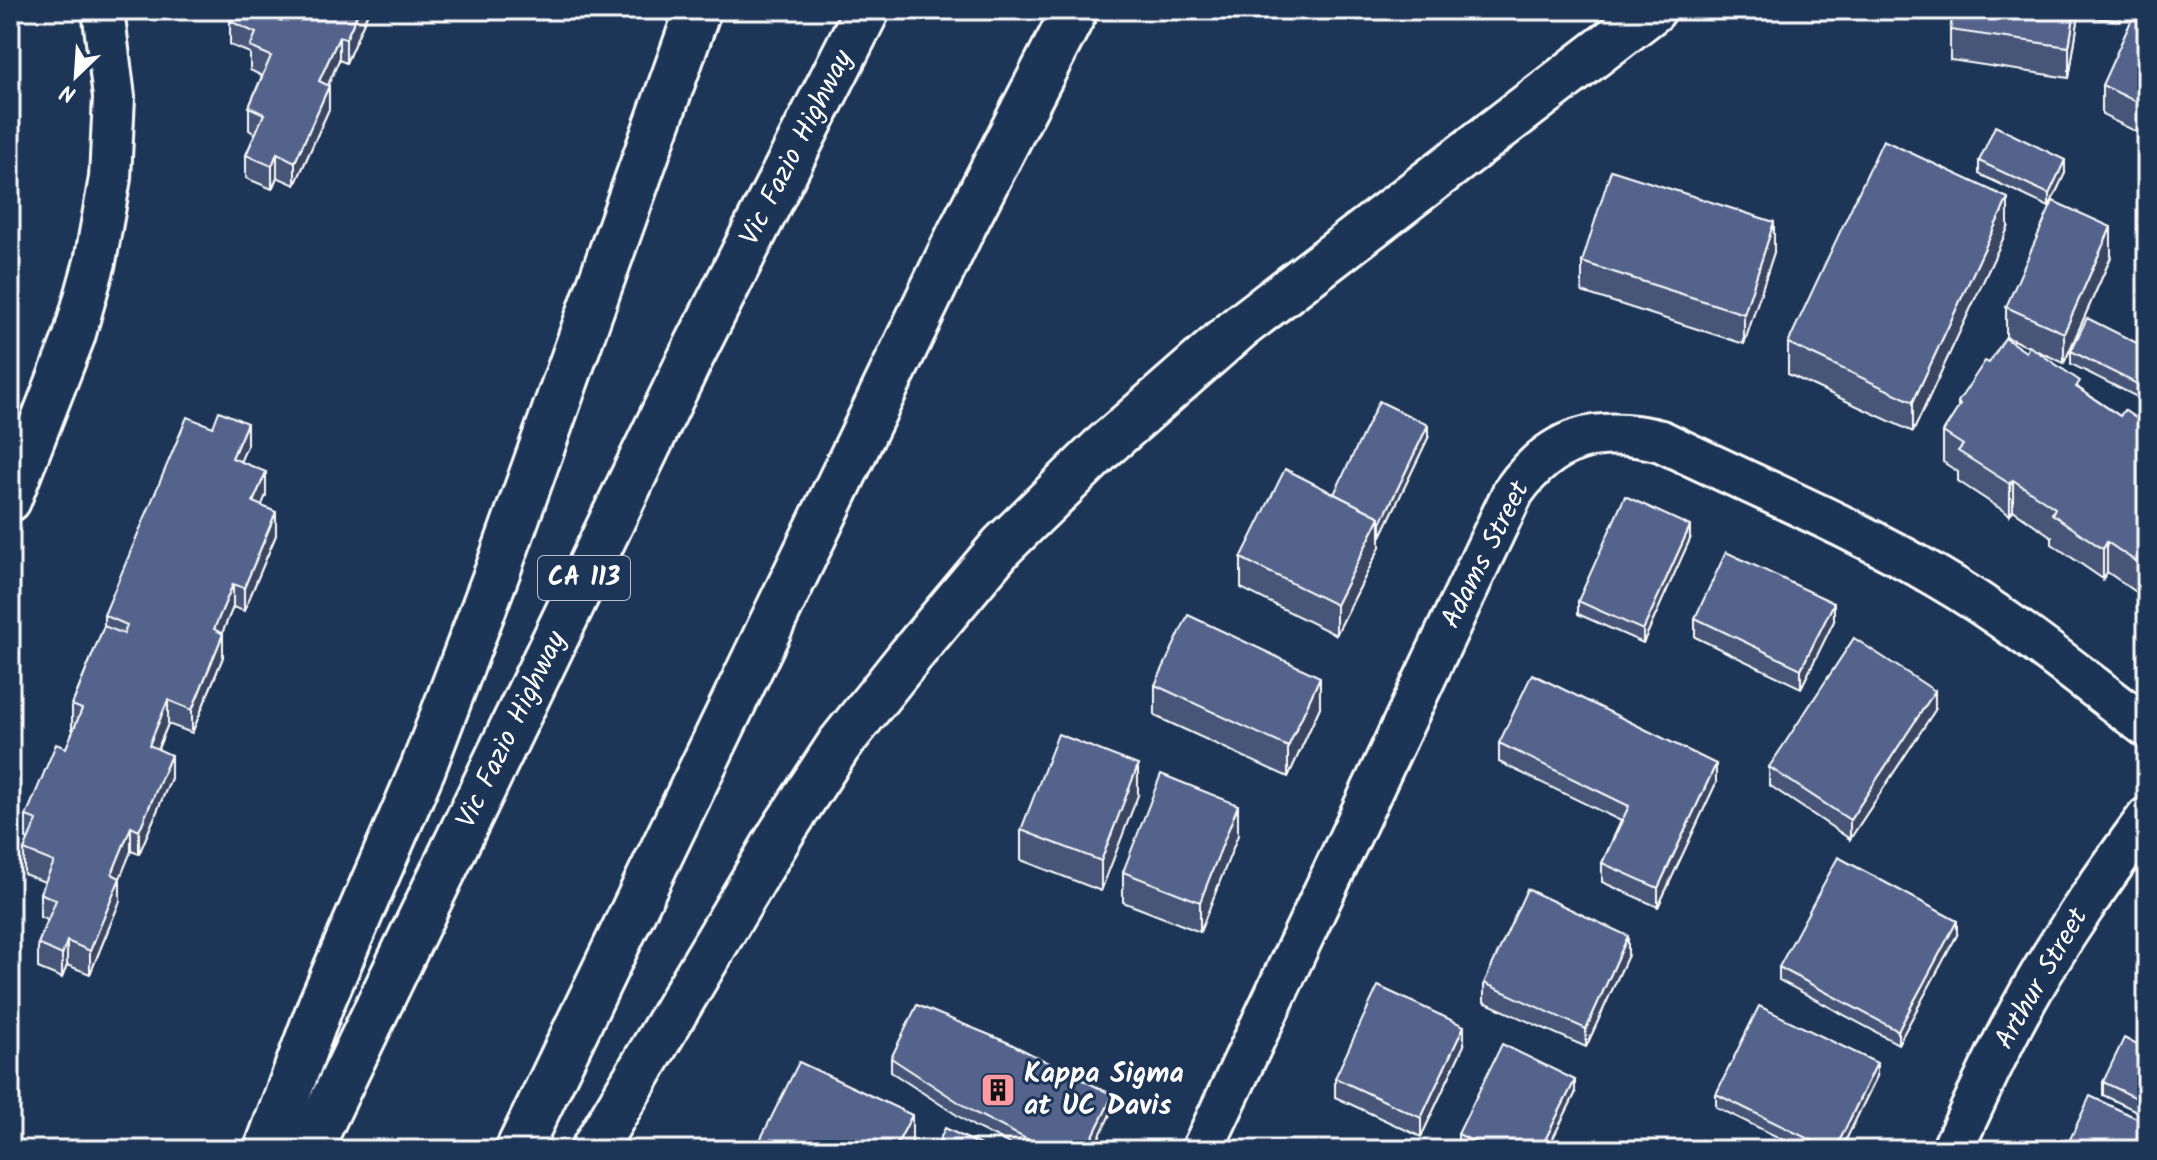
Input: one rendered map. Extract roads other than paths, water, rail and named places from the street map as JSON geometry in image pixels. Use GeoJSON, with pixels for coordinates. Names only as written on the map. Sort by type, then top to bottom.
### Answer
{"type":"FeatureCollection","features":[{"type":"Feature","properties":{"kind":"highway"},"geometry":{"type":"LineString","coordinates":[[267,1150],[321,1004],[423,768],[498,570],[698,10]]}},
{"type":"Feature","properties":{"kind":"highway","name":"Vic Fazio Highway"},"geometry":{"type":"LineString","coordinates":[[309,1150],[688,363],[867,10]]}},
{"type":"Feature","properties":{"kind":"highway"},"geometry":{"type":"LineString","coordinates":[[518,1150],[960,233],[1075,10]]}},
{"type":"Feature","properties":{"kind":"highway"},"geometry":{"type":"LineString","coordinates":[[593,1150],[782,832],[839,745],[1002,546],[1101,449],[1240,327],[1653,10]]}},
{"type":"Feature","properties":{"kind":"street"},"geometry":{"type":"LineString","coordinates":[[10,501],[74,337],[95,262],[110,178],[114,97],[103,10]]}},
{"type":"Feature","properties":{"kind":"street","name":"Adams Street"},"geometry":{"type":"LineString","coordinates":[[1202,1150],[1513,492],[1542,458],[1569,443],[1586,436],[1607,433],[1632,434],[1661,441],[1878,545],[1939,578],[2008,622],[2147,727]]}},
{"type":"Feature","properties":{"kind":"street","name":"Arthur Street"},"geometry":{"type":"LineString","coordinates":[[1952,1150],[2020,1010],[2050,958],[2081,908],[2147,818]]}},
{"type":"Feature","properties":{"kind":"place","name":"Kappa Sigma at UC Davis"},"geometry":{"type":"Point","coordinates":[998,1090]}}]}
